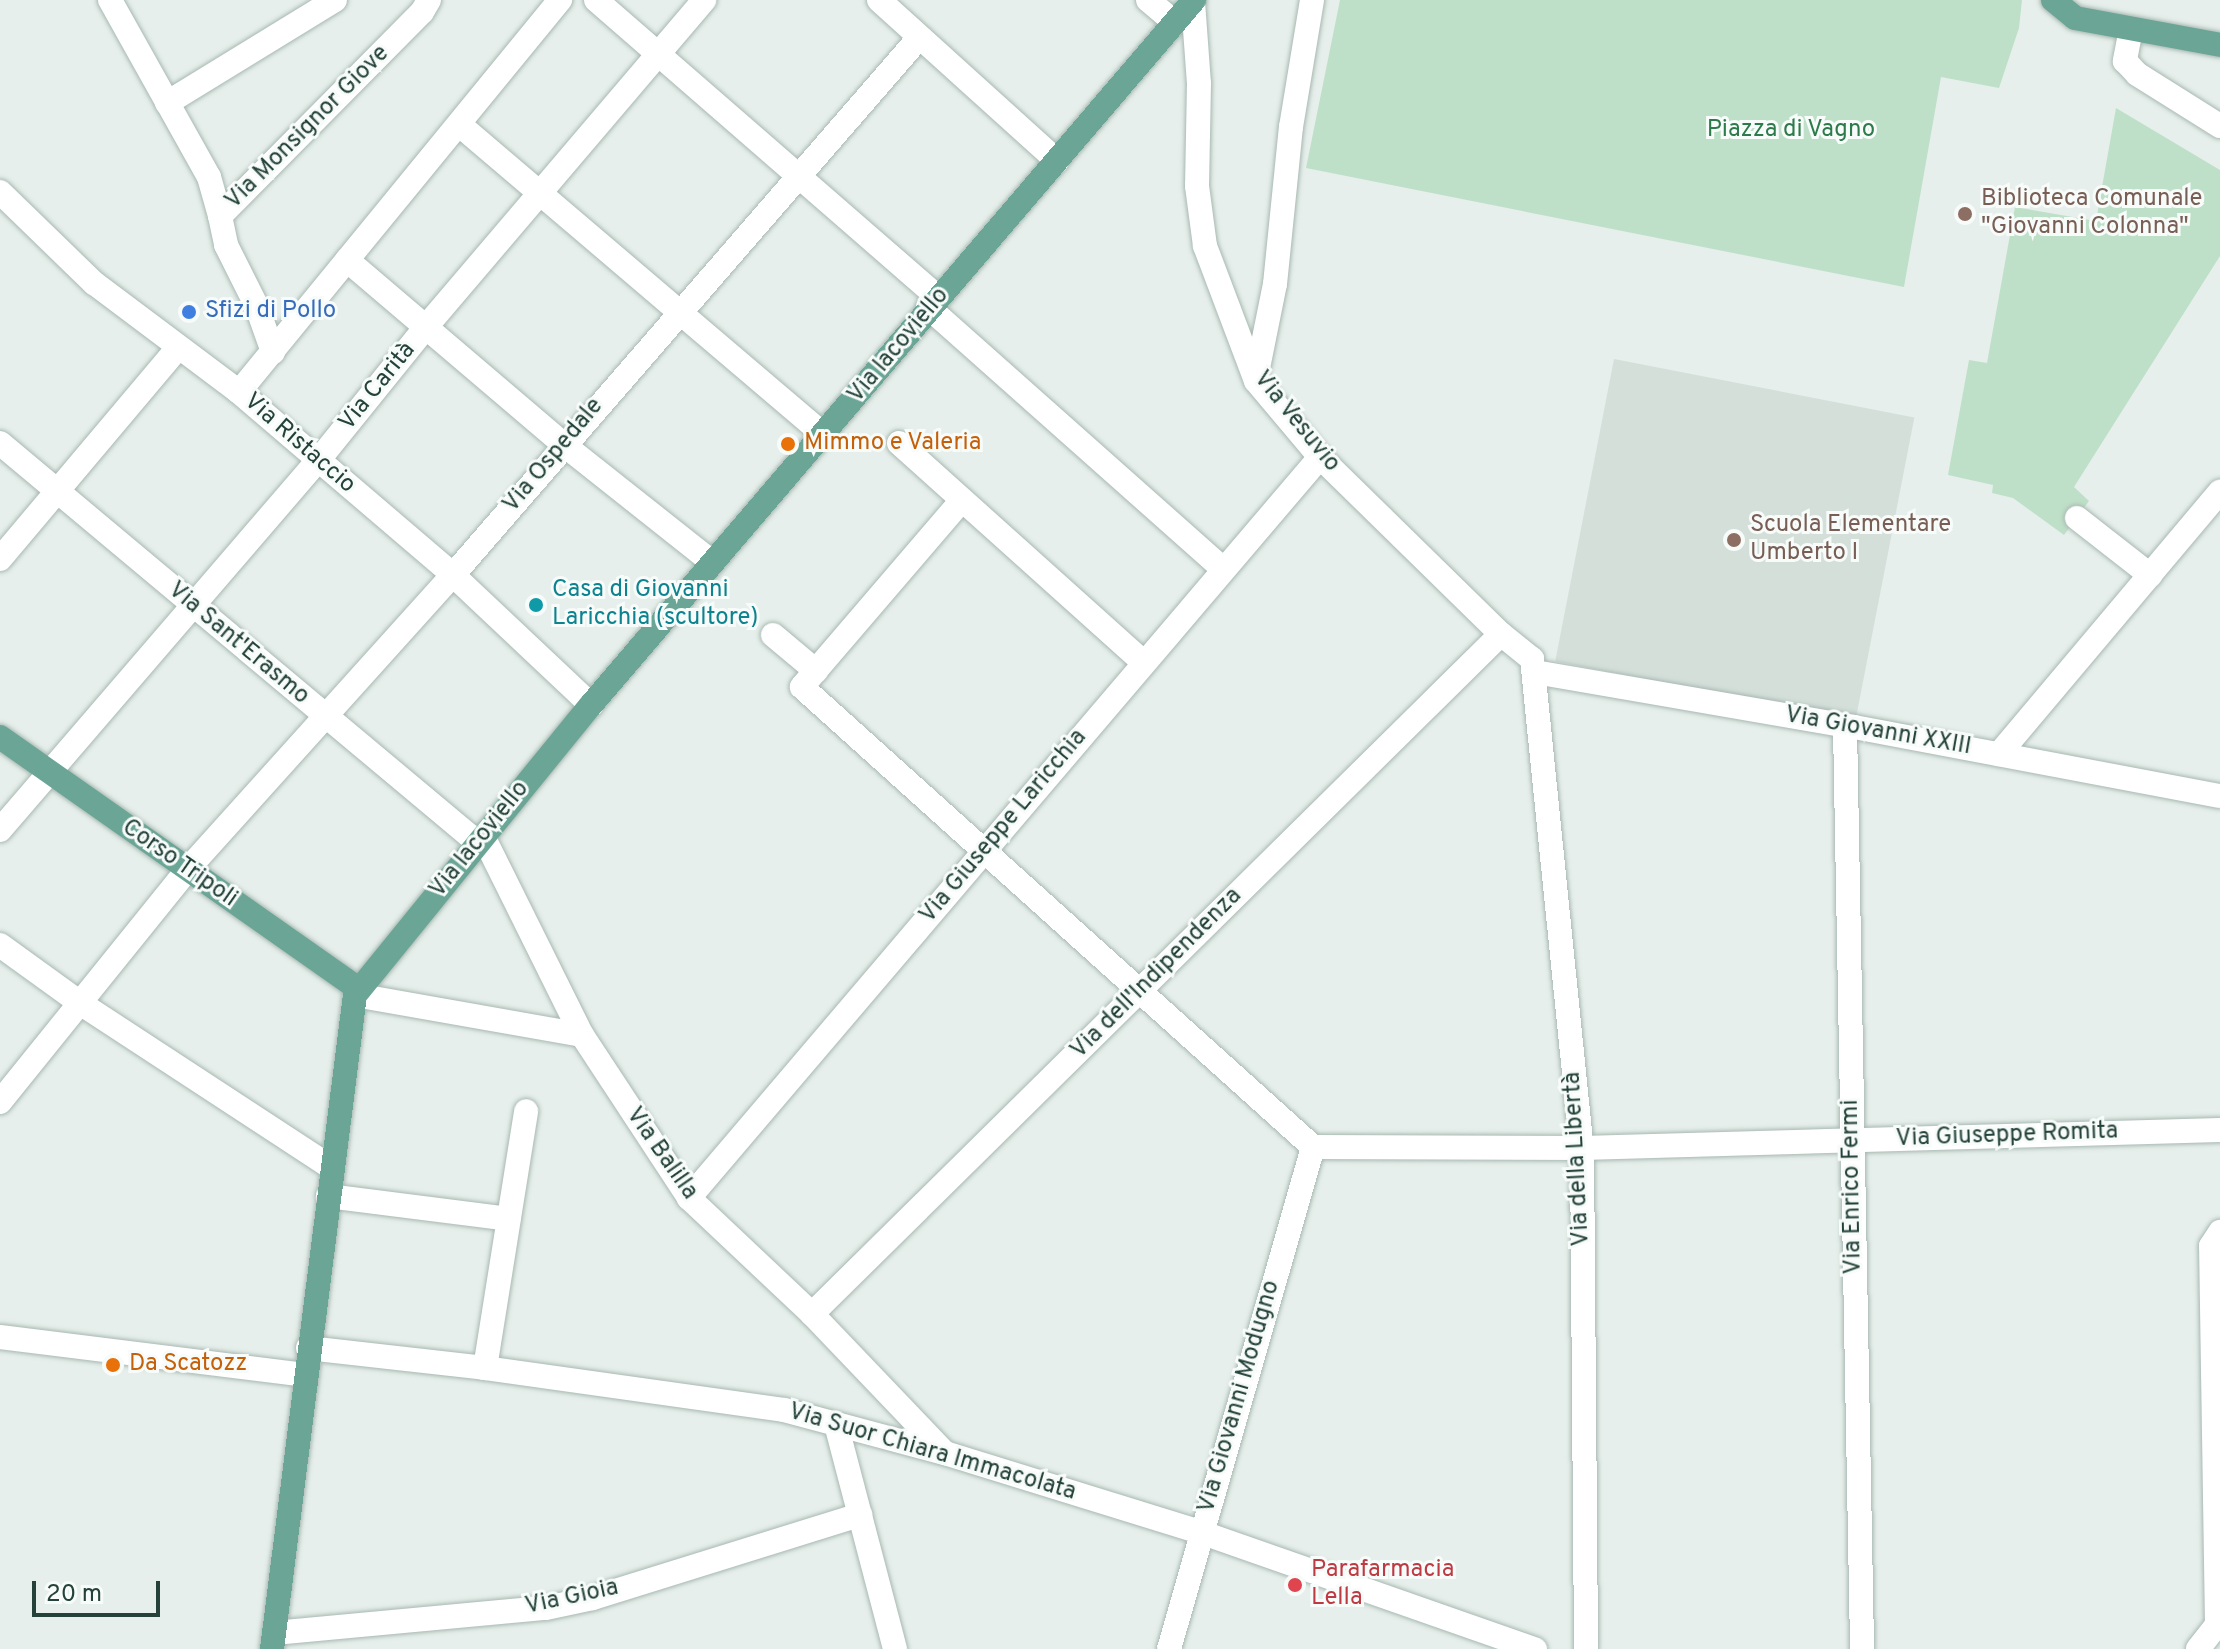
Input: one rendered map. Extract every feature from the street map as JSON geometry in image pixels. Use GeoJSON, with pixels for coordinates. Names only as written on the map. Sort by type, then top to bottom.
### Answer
{"type":"FeatureCollection","features":[{"type":"Feature","properties":{"kind":"main road"},"geometry":{"type":"LineString","coordinates":[[2053,0],[2075,18],[2220,45]]}},
{"type":"Feature","properties":{"kind":"main road","name":"Via Iacoviello"},"geometry":{"type":"LineString","coordinates":[[357,992],[591,705],[1194,1]]}},
{"type":"Feature","properties":{"kind":"main road","name":"Corso Tripoli"},"geometry":{"type":"LineString","coordinates":[[0,737],[357,992]]}},
{"type":"Feature","properties":{"kind":"main road"},"geometry":{"type":"LineString","coordinates":[[273,1641],[331,1167],[357,992]]}},
{"type":"Feature","properties":{"kind":"street","name":"Via Monsignor Giove"},"geometry":{"type":"LineString","coordinates":[[110,0],[209,177],[220,216],[422,12],[429,0]]}},
{"type":"Feature","properties":{"kind":"street"},"geometry":{"type":"LineString","coordinates":[[167,103],[335,0]]}},
{"type":"Feature","properties":{"kind":"street"},"geometry":{"type":"LineString","coordinates":[[239,392],[461,126],[560,0]]}},
{"type":"Feature","properties":{"kind":"street"},"geometry":{"type":"LineString","coordinates":[[596,0],[800,176],[1222,568]]}},
{"type":"Feature","properties":{"kind":"street","name":"Via Carità"},"geometry":{"type":"LineString","coordinates":[[0,830],[317,462],[425,328],[704,0]]}},
{"type":"Feature","properties":{"kind":"street"},"geometry":{"type":"LineString","coordinates":[[879,0],[918,39],[1057,161]]}},
{"type":"Feature","properties":{"kind":"street"},"geometry":{"type":"LineString","coordinates":[[1148,0],[1175,23]]}},
{"type":"Feature","properties":{"kind":"street"},"geometry":{"type":"LineString","coordinates":[[1256,381],[1275,284],[1291,127],[1312,0]]}},
{"type":"Feature","properties":{"kind":"street","name":"Via Vesuvio"},"geometry":{"type":"LineString","coordinates":[[1194,1],[1199,83],[1197,186],[1205,246],[1256,381],[1320,457],[1501,634],[1532,659],[1535,672]]}},
{"type":"Feature","properties":{"kind":"street"},"geometry":{"type":"LineString","coordinates":[[2131,29],[2125,61],[2137,74],[2220,126]]}},
{"type":"Feature","properties":{"kind":"street","name":"Via Ospedale"},"geometry":{"type":"LineString","coordinates":[[0,1102],[187,870],[453,575],[678,311],[918,39]]}},
{"type":"Feature","properties":{"kind":"street"},"geometry":{"type":"LineString","coordinates":[[461,126],[823,434]]}},
{"type":"Feature","properties":{"kind":"street","name":"Via Ristaccio"},"geometry":{"type":"LineString","coordinates":[[0,192],[94,283],[177,349],[239,392],[317,462],[453,575],[591,705]]}},
{"type":"Feature","properties":{"kind":"street"},"geometry":{"type":"LineString","coordinates":[[220,216],[226,245],[257,307],[273,352]]}},
{"type":"Feature","properties":{"kind":"street"},"geometry":{"type":"LineString","coordinates":[[347,260],[563,444],[712,562]]}},
{"type":"Feature","properties":{"kind":"street"},"geometry":{"type":"LineString","coordinates":[[0,559],[177,349]]}},
{"type":"Feature","properties":{"kind":"street","name":"Via Sant'Erasmo"},"geometry":{"type":"LineString","coordinates":[[0,443],[325,717],[480,839]]}},
{"type":"Feature","properties":{"kind":"street"},"geometry":{"type":"LineString","coordinates":[[899,443],[1144,663]]}},
{"type":"Feature","properties":{"kind":"street","name":"Via Giuseppe Laricchia"},"geometry":{"type":"LineString","coordinates":[[689,1198],[1222,568],[1320,457]]}},
{"type":"Feature","properties":{"kind":"street"},"geometry":{"type":"LineString","coordinates":[[1999,754],[2220,492]]}},
{"type":"Feature","properties":{"kind":"street"},"geometry":{"type":"LineString","coordinates":[[809,679],[962,500]]}},
{"type":"Feature","properties":{"kind":"street"},"geometry":{"type":"LineString","coordinates":[[2077,518],[2150,575]]}},
{"type":"Feature","properties":{"kind":"street","name":"Via dell'Indipendenza"},"geometry":{"type":"LineString","coordinates":[[812,1314],[1501,634]]}},
{"type":"Feature","properties":{"kind":"street"},"geometry":{"type":"LineString","coordinates":[[773,635],[809,679],[985,850],[1313,1147]]}},
{"type":"Feature","properties":{"kind":"street","name":"Via Giovanni XXIII"},"geometry":{"type":"LineString","coordinates":[[1535,672],[2220,796]]}},
{"type":"Feature","properties":{"kind":"street","name":"Via della Libertà"},"geometry":{"type":"LineString","coordinates":[[1535,672],[1582,1148],[1586,1649]]}},
{"type":"Feature","properties":{"kind":"street","name":"Via Enrico Fermi"},"geometry":{"type":"LineString","coordinates":[[1845,726],[1862,1649]]}},
{"type":"Feature","properties":{"kind":"street","name":"Via Balilla"},"geometry":{"type":"LineString","coordinates":[[480,839],[582,1035],[689,1198],[812,1314],[945,1453]]}},
{"type":"Feature","properties":{"kind":"street"},"geometry":{"type":"LineString","coordinates":[[0,945],[80,1003],[331,1167]]}},
{"type":"Feature","properties":{"kind":"street"},"geometry":{"type":"LineString","coordinates":[[357,992],[582,1035]]}},
{"type":"Feature","properties":{"kind":"street"},"geometry":{"type":"LineString","coordinates":[[485,1368],[526,1111]]}},
{"type":"Feature","properties":{"kind":"street","name":"Via Giuseppe Romita"},"geometry":{"type":"LineString","coordinates":[[1313,1147],[1582,1148],[2220,1130]]}},
{"type":"Feature","properties":{"kind":"street","name":"Via Giovanni Modugno"},"geometry":{"type":"LineString","coordinates":[[1169,1649],[1200,1532],[1313,1147]]}},
{"type":"Feature","properties":{"kind":"street"},"geometry":{"type":"LineString","coordinates":[[328,1196],[509,1219]]}},
{"type":"Feature","properties":{"kind":"street"},"geometry":{"type":"LineString","coordinates":[[2198,1649],[2218,1626],[2211,1246],[2220,1232]]}},
{"type":"Feature","properties":{"kind":"street"},"geometry":{"type":"LineString","coordinates":[[0,1337],[305,1375]]}},
{"type":"Feature","properties":{"kind":"street","name":"Via Suor Chiara Immacolata"},"geometry":{"type":"LineString","coordinates":[[308,1348],[485,1368],[784,1410],[945,1453],[1200,1532],[1535,1649]]}},
{"type":"Feature","properties":{"kind":"street"},"geometry":{"type":"LineString","coordinates":[[836,1424],[895,1649]]}},
{"type":"Feature","properties":{"kind":"street","name":"Via Gioia"},"geometry":{"type":"LineString","coordinates":[[273,1641],[546,1608],[593,1598],[860,1515]]}},
{"type":"Feature","properties":{"kind":"shaded area","name":"Scuola Elementare Umberto I"},"geometry":{"type":"Polygon","coordinates":[[[1614,359],[1914,417],[1856,720],[1555,661],[1614,359]]]}},
{"type":"Feature","properties":{"kind":"green space","name":"Piazza di Vagno"},"geometry":{"type":"Polygon","coordinates":[[[1340,0],[2022,0],[2019,28],[1999,88],[1941,77],[1904,287],[1306,168],[1340,0]]]}},
{"type":"Feature","properties":{"kind":"green space"},"geometry":{"type":"Polygon","coordinates":[[[2116,108],[2220,170],[2220,256],[2074,487],[2089,501],[2064,535],[2013,498],[1992,493],[1993,485],[1948,475],[1969,360],[1987,363],[2015,207],[2096,221],[2116,108]]]}},
{"type":"Feature","properties":{"kind":"place","name":"Biblioteca Comunale \"Giovanni Colonna\""},"geometry":{"type":"Point","coordinates":[1965,214]}},
{"type":"Feature","properties":{"kind":"place","name":"Sfizi di Pollo"},"geometry":{"type":"Point","coordinates":[189,312]}},
{"type":"Feature","properties":{"kind":"place","name":"Mimmo e Valeria"},"geometry":{"type":"Point","coordinates":[788,444]}},
{"type":"Feature","properties":{"kind":"place","name":"Scuola Elementare Umberto I"},"geometry":{"type":"Point","coordinates":[1734,540]}},
{"type":"Feature","properties":{"kind":"place","name":"Casa di Giovanni Laricchia (scultore)"},"geometry":{"type":"Point","coordinates":[536,605]}},
{"type":"Feature","properties":{"kind":"place","name":"Da Scatozz"},"geometry":{"type":"Point","coordinates":[113,1365]}},
{"type":"Feature","properties":{"kind":"place","name":"Parafarmacia Lella"},"geometry":{"type":"Point","coordinates":[1295,1585]}}]}
